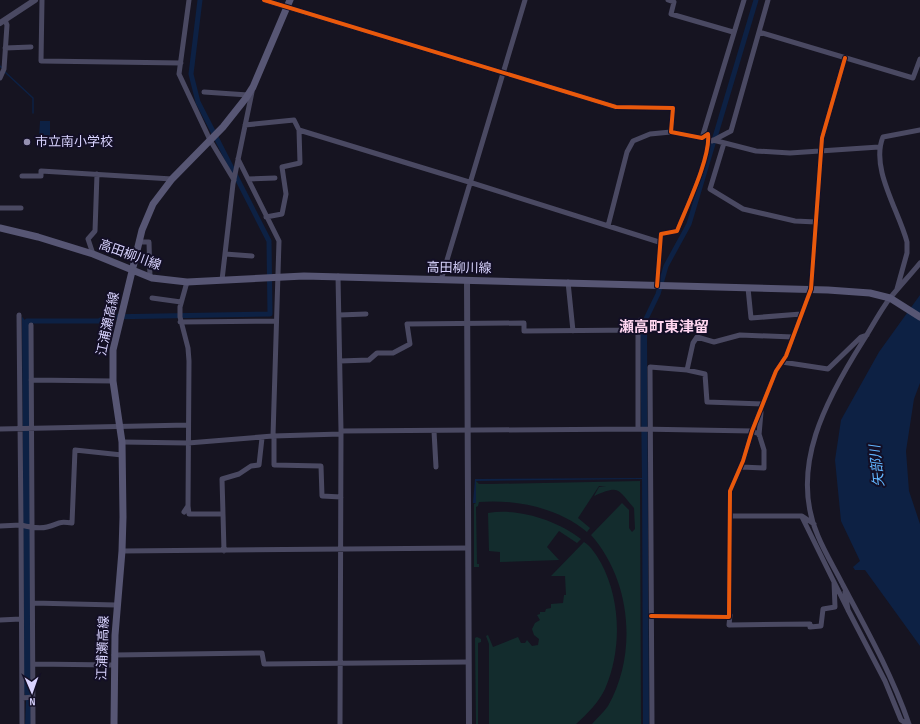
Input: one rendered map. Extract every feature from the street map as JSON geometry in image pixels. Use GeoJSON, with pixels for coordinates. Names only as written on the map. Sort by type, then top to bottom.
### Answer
{"type":"FeatureCollection","features":[{"type":"Feature","properties":{"kind":"main road","name":"江浦瀬高線"},"geometry":{"type":"LineString","coordinates":[[114,724],[116,606],[122,551],[122,442],[113,381],[113,350],[118,326],[142,230],[153,204],[172,179],[222,127],[248,95],[253,87],[290,0]]}},
{"type":"Feature","properties":{"kind":"main road","name":"高田柳川線"},"geometry":{"type":"LineString","coordinates":[[0,228],[38,237],[93,254],[150,277],[187,282],[223,277],[338,276],[441,280],[568,282],[657,286],[811,289],[858,292],[892,299],[920,316]]}},
{"type":"Feature","properties":{"kind":"street"},"geometry":{"type":"LineString","coordinates":[[0,78],[4,69],[7,25],[2,22],[35,0]]}},
{"type":"Feature","properties":{"kind":"street"},"geometry":{"type":"LineString","coordinates":[[42,0],[42,61],[180,63]]}},
{"type":"Feature","properties":{"kind":"street"},"geometry":{"type":"LineString","coordinates":[[189,0],[179,74],[233,182]]}},
{"type":"Feature","properties":{"kind":"street"},"geometry":{"type":"LineString","coordinates":[[264,0],[286,8],[616,107],[673,108],[671,132]]}},
{"type":"Feature","properties":{"kind":"street"},"geometry":{"type":"LineString","coordinates":[[441,280],[525,0]]}},
{"type":"Feature","properties":{"kind":"street"},"geometry":{"type":"LineString","coordinates":[[668,0],[674,2],[671,14],[733,32]]}},
{"type":"Feature","properties":{"kind":"street"},"geometry":{"type":"LineString","coordinates":[[702,138],[733,32],[744,0]]}},
{"type":"Feature","properties":{"kind":"street"},"geometry":{"type":"LineString","coordinates":[[711,141],[731,131],[768,0]]}},
{"type":"Feature","properties":{"kind":"street"},"geometry":{"type":"LineString","coordinates":[[759,32],[913,78],[920,59]]}},
{"type":"Feature","properties":{"kind":"street"},"geometry":{"type":"LineString","coordinates":[[5,48],[31,48]]}},
{"type":"Feature","properties":{"kind":"street"},"geometry":{"type":"LineString","coordinates":[[834,582],[835,607],[823,609],[821,626],[810,627],[810,624],[729,624],[730,491],[741,467],[752,431],[762,406],[777,369],[782,362],[793,337],[811,289],[822,138],[845,58]]}},
{"type":"Feature","properties":{"kind":"street"},"geometry":{"type":"LineString","coordinates":[[223,277],[233,182],[253,87]]}},
{"type":"Feature","properties":{"kind":"street"},"geometry":{"type":"LineString","coordinates":[[204,92],[248,95]]}},
{"type":"Feature","properties":{"kind":"street"},"geometry":{"type":"LineString","coordinates":[[245,125],[294,120],[299,130],[300,163],[282,167],[286,194],[282,214],[266,217]]}},
{"type":"Feature","properties":{"kind":"street"},"geometry":{"type":"LineString","coordinates":[[299,130],[659,242]]}},
{"type":"Feature","properties":{"kind":"street"},"geometry":{"type":"LineString","coordinates":[[896,292],[907,253],[908,242],[880,168],[879,147],[884,137],[920,130]]}},
{"type":"Feature","properties":{"kind":"street"},"geometry":{"type":"LineString","coordinates":[[608,226],[628,152],[633,141],[650,134],[671,132],[702,138],[708,134],[711,141],[677,231],[661,234],[659,242],[657,286]]}},
{"type":"Feature","properties":{"kind":"street"},"geometry":{"type":"LineString","coordinates":[[711,141],[767,152],[816,153],[821,150],[879,147]]}},
{"type":"Feature","properties":{"kind":"street"},"geometry":{"type":"LineString","coordinates":[[724,143],[710,189],[743,209],[795,221],[816,222]]}},
{"type":"Feature","properties":{"kind":"street"},"geometry":{"type":"LineString","coordinates":[[237,161],[279,241],[275,321],[274,466],[321,466],[322,496],[340,496]]}},
{"type":"Feature","properties":{"kind":"street"},"geometry":{"type":"LineString","coordinates":[[22,176],[41,176],[41,171],[172,179]]}},
{"type":"Feature","properties":{"kind":"street"},"geometry":{"type":"LineString","coordinates":[[93,254],[88,239],[95,231],[98,174]]}},
{"type":"Feature","properties":{"kind":"street"},"geometry":{"type":"LineString","coordinates":[[248,180],[275,178]]}},
{"type":"Feature","properties":{"kind":"street"},"geometry":{"type":"LineString","coordinates":[[0,208],[21,208]]}},
{"type":"Feature","properties":{"kind":"street"},"geometry":{"type":"LineString","coordinates":[[139,242],[149,242],[150,277]]}},
{"type":"Feature","properties":{"kind":"street"},"geometry":{"type":"LineString","coordinates":[[225,254],[252,256]]}},
{"type":"Feature","properties":{"kind":"street"},"geometry":{"type":"LineString","coordinates":[[908,724],[901,699],[881,656],[818,536],[814,524],[808,486],[812,447],[833,392],[867,335],[896,292],[920,263]]}},
{"type":"Feature","properties":{"kind":"street"},"geometry":{"type":"LineString","coordinates":[[338,276],[341,432],[340,724]]}},
{"type":"Feature","properties":{"kind":"street"},"geometry":{"type":"LineString","coordinates":[[467,280],[469,724]]}},
{"type":"Feature","properties":{"kind":"street"},"geometry":{"type":"LineString","coordinates":[[187,282],[180,304],[181,324],[188,348],[189,514],[224,514]]}},
{"type":"Feature","properties":{"kind":"street"},"geometry":{"type":"LineString","coordinates":[[568,282],[573,331]]}},
{"type":"Feature","properties":{"kind":"street"},"geometry":{"type":"LineString","coordinates":[[748,288],[751,318],[802,314]]}},
{"type":"Feature","properties":{"kind":"street"},"geometry":{"type":"LineString","coordinates":[[152,298],[180,304]]}},
{"type":"Feature","properties":{"kind":"street"},"geometry":{"type":"LineString","coordinates":[[339,314],[366,314]]}},
{"type":"Feature","properties":{"kind":"street"},"geometry":{"type":"LineString","coordinates":[[19,315],[21,620],[28,698],[34,724]]}},
{"type":"Feature","properties":{"kind":"street"},"geometry":{"type":"LineString","coordinates":[[639,429],[638,330],[640,320]]}},
{"type":"Feature","properties":{"kind":"street"},"geometry":{"type":"LineString","coordinates":[[181,324],[275,321]]}},
{"type":"Feature","properties":{"kind":"street"},"geometry":{"type":"LineString","coordinates":[[340,361],[369,360],[377,353],[393,353],[410,344],[407,324],[524,324],[524,331],[638,330]]}},
{"type":"Feature","properties":{"kind":"street"},"geometry":{"type":"LineString","coordinates":[[22,724],[28,698],[33,664],[31,325]]}},
{"type":"Feature","properties":{"kind":"street"},"geometry":{"type":"LineString","coordinates":[[687,370],[696,337],[714,342],[740,335],[793,337]]}},
{"type":"Feature","properties":{"kind":"street"},"geometry":{"type":"LineString","coordinates":[[782,362],[828,370],[860,337],[867,335]]}},
{"type":"Feature","properties":{"kind":"street"},"geometry":{"type":"LineString","coordinates":[[652,724],[650,367],[687,370],[705,374],[707,402],[762,406]]}},
{"type":"Feature","properties":{"kind":"street"},"geometry":{"type":"LineString","coordinates":[[31,380],[113,381]]}},
{"type":"Feature","properties":{"kind":"street"},"geometry":{"type":"LineString","coordinates":[[741,467],[764,468],[764,450],[759,435],[762,406]]}},
{"type":"Feature","properties":{"kind":"street"},"geometry":{"type":"LineString","coordinates":[[0,429],[188,425]]}},
{"type":"Feature","properties":{"kind":"street"},"geometry":{"type":"LineString","coordinates":[[122,442],[188,443],[341,432],[468,430],[650,429],[752,431],[759,435]]}},
{"type":"Feature","properties":{"kind":"street"},"geometry":{"type":"LineString","coordinates":[[434,431],[436,468]]}},
{"type":"Feature","properties":{"kind":"street"},"geometry":{"type":"LineString","coordinates":[[224,551],[222,479],[239,474],[251,466],[259,465],[263,438]]}},
{"type":"Feature","properties":{"kind":"street"},"geometry":{"type":"LineString","coordinates":[[0,526],[21,525],[33,528],[47,527],[58,521],[72,523],[76,450],[122,455]]}},
{"type":"Feature","properties":{"kind":"street"},"geometry":{"type":"LineString","coordinates":[[184,512],[188,506]]}},
{"type":"Feature","properties":{"kind":"street"},"geometry":{"type":"LineString","coordinates":[[730,516],[802,516],[814,524]]}},
{"type":"Feature","properties":{"kind":"street"},"geometry":{"type":"LineString","coordinates":[[802,516],[885,681],[901,720],[908,724]]}},
{"type":"Feature","properties":{"kind":"street"},"geometry":{"type":"LineString","coordinates":[[122,551],[468,548]]}},
{"type":"Feature","properties":{"kind":"street"},"geometry":{"type":"LineString","coordinates":[[845,588],[848,610]]}},
{"type":"Feature","properties":{"kind":"street"},"geometry":{"type":"LineString","coordinates":[[33,603],[116,606]]}},
{"type":"Feature","properties":{"kind":"street"},"geometry":{"type":"LineString","coordinates":[[651,616],[729,617],[730,615]]}},
{"type":"Feature","properties":{"kind":"street"},"geometry":{"type":"LineString","coordinates":[[0,620],[21,620]]}},
{"type":"Feature","properties":{"kind":"street"},"geometry":{"type":"LineString","coordinates":[[114,654],[262,653],[264,664],[468,662]]}},
{"type":"Feature","properties":{"kind":"street"},"geometry":{"type":"LineString","coordinates":[[33,664],[114,665]]}},
{"type":"Feature","properties":{"kind":"green space"},"geometry":{"type":"Polygon","coordinates":[[[476,481],[479,484],[491,484],[640,481],[641,724],[592,724],[608,706],[618,685],[624,663],[626,618],[622,595],[615,573],[604,553],[591,535],[622,503],[629,510],[629,528],[632,532],[635,529],[634,508],[617,490],[608,490],[594,496],[599,487],[606,486],[599,486],[578,518],[590,528],[587,532],[563,517],[536,507],[507,502],[479,502],[478,506],[476,507],[477,564],[479,564],[479,567],[474,567],[474,504],[476,503],[476,481]]]}},
{"type":"Feature","properties":{"kind":"green space"},"geometry":{"type":"Polygon","coordinates":[[[512,512],[537,517],[560,526],[581,539],[577,543],[559,531],[547,547],[559,560],[500,562],[500,552],[489,551],[488,513],[512,512]]]}},
{"type":"Feature","properties":{"kind":"green space"},"geometry":{"type":"Polygon","coordinates":[[[584,542],[596,554],[608,577],[616,609],[617,625],[614,658],[611,674],[605,689],[592,708],[576,724],[489,724],[489,644],[486,636],[488,635],[493,647],[518,637],[521,643],[525,643],[527,640],[532,646],[538,645],[539,639],[534,635],[532,629],[535,623],[540,620],[537,615],[540,614],[540,612],[545,612],[546,609],[551,608],[551,604],[563,603],[564,595],[566,595],[565,576],[551,576],[584,542]]]}},
{"type":"Feature","properties":{"kind":"green space"},"geometry":{"type":"Polygon","coordinates":[[[477,637],[481,639],[481,642],[478,643],[478,724],[476,724],[475,638],[477,637]]]}},
{"type":"Feature","properties":{"kind":"water"},"geometry":{"type":"Polygon","coordinates":[[[40,121],[50,121],[50,138],[39,138],[40,121]]]}},
{"type":"Feature","properties":{"kind":"water","name":"矢部川"},"geometry":{"type":"Polygon","coordinates":[[[920,295],[920,383],[914,399],[906,451],[909,491],[920,524],[920,646],[865,570],[855,570],[853,567],[860,561],[841,521],[835,460],[841,420],[879,352],[920,295]]]}},
{"type":"Feature","properties":{"kind":"water"},"geometry":{"type":"Polygon","coordinates":[[[22,317],[29,324],[31,724],[25,724],[26,701],[24,691],[22,317]]]}},
{"type":"Feature","properties":{"kind":"water"},"geometry":{"type":"Polygon","coordinates":[[[643,318],[646,320],[647,332],[649,724],[643,724],[642,479],[476,481],[476,503],[473,503],[475,479],[642,478],[640,325],[643,318]]]}},
{"type":"Feature","properties":{"kind":"waterway"},"geometry":{"type":"LineString","coordinates":[[27,327],[27,321],[99,321],[106,317],[270,314],[269,241],[198,102],[191,74],[200,0]]}},
{"type":"Feature","properties":{"kind":"waterway"},"geometry":{"type":"LineString","coordinates":[[643,325],[658,294],[666,266],[689,224],[756,0]]}},
{"type":"Feature","properties":{"kind":"waterway"},"geometry":{"type":"LineString","coordinates":[[5,72],[33,98],[33,113]]}},
{"type":"Feature","properties":{"kind":"cycle path"},"geometry":{"type":"LineString","coordinates":[[264,0],[616,107],[673,108],[671,132],[702,138],[708,134],[708,144],[702,169],[677,231],[661,234],[657,286]]}},
{"type":"Feature","properties":{"kind":"cycle path"},"geometry":{"type":"LineString","coordinates":[[651,616],[729,617],[730,491],[743,461],[752,431],[776,371],[786,356],[811,289],[822,138],[845,58]]}},
{"type":"Feature","properties":{"kind":"place","name":"市立南小学校"},"geometry":{"type":"Point","coordinates":[27,142]}},
{"type":"Feature","properties":{"kind":"district","name":"瀬高町東津留"},"geometry":{"type":"Point","coordinates":[664,327]}}]}
